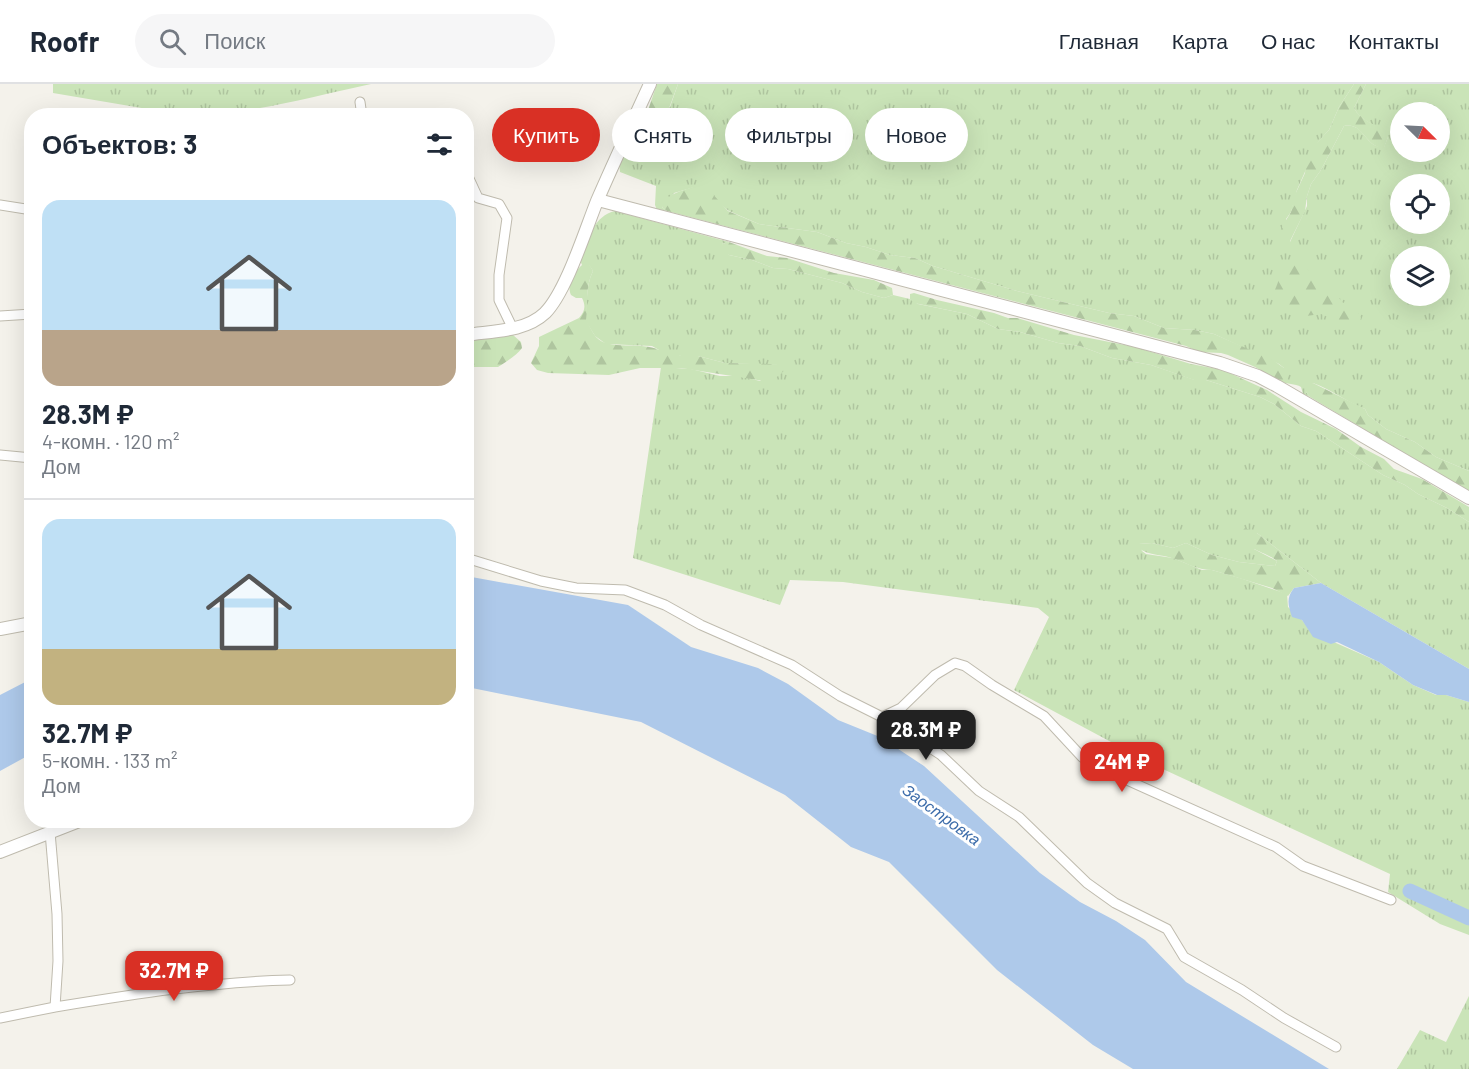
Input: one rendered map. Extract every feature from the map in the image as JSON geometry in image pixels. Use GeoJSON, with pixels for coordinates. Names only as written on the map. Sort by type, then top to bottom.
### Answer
{"type":"FeatureCollection","features":[{"type":"Feature","properties":{"kind":"street"},"geometry":{"type":"LineString","coordinates":[[474,334],[513,328],[532,322],[544,314],[553,303],[650,84]]}},
{"type":"Feature","properties":{"kind":"street"},"geometry":{"type":"LineString","coordinates":[[360,102],[361,108]]}},
{"type":"Feature","properties":{"kind":"street"},"geometry":{"type":"LineString","coordinates":[[474,189],[478,198],[499,204],[507,218],[499,275],[499,300],[513,328]]}},
{"type":"Feature","properties":{"kind":"street"},"geometry":{"type":"LineString","coordinates":[[598,200],[1220,363],[1258,376],[1469,498]]}},
{"type":"Feature","properties":{"kind":"street"},"geometry":{"type":"LineString","coordinates":[[0,205],[24,209]]}},
{"type":"Feature","properties":{"kind":"street"},"geometry":{"type":"LineString","coordinates":[[0,316],[24,314]]}},
{"type":"Feature","properties":{"kind":"street"},"geometry":{"type":"LineString","coordinates":[[0,455],[24,457]]}},
{"type":"Feature","properties":{"kind":"street"},"geometry":{"type":"LineString","coordinates":[[474,561],[541,582],[576,588],[625,590],[665,605],[701,626],[792,665],[840,696],[882,717],[942,755],[979,791],[1019,817],[1087,883],[1115,903],[1167,929],[1184,957],[1336,1047]]}},
{"type":"Feature","properties":{"kind":"street"},"geometry":{"type":"LineString","coordinates":[[0,629],[24,624]]}},
{"type":"Feature","properties":{"kind":"street"},"geometry":{"type":"LineString","coordinates":[[882,717],[901,708],[948,665],[955,663],[965,666],[1044,716],[1082,757],[1098,767],[1276,847],[1303,866],[1391,900]]}},
{"type":"Feature","properties":{"kind":"street"},"geometry":{"type":"LineString","coordinates":[[0,852],[61,828]]}},
{"type":"Feature","properties":{"kind":"street"},"geometry":{"type":"LineString","coordinates":[[50,832],[57,914],[58,961],[55,1007]]}},
{"type":"Feature","properties":{"kind":"street"},"geometry":{"type":"LineString","coordinates":[[0,1018],[156,990],[239,981],[290,980]]}},
{"type":"Feature","properties":{"kind":"green space"},"geometry":{"type":"Polygon","coordinates":[[[53,84],[371,84],[259,108],[142,108],[53,93],[53,84]]]}},
{"type":"Feature","properties":{"kind":"green space"},"geometry":{"type":"Polygon","coordinates":[[[657,84],[678,84],[669,108],[649,108],[657,84]]]}},
{"type":"Feature","properties":{"kind":"green space"},"geometry":{"type":"Polygon","coordinates":[[[678,84],[1354,84],[1339,107],[1329,130],[1318,142],[1297,190],[1291,212],[1286,219],[1290,242],[1307,206],[1311,184],[1344,126],[1356,128],[1373,144],[1384,147],[1388,137],[1361,117],[1354,108],[1366,84],[1469,84],[1469,471],[1436,457],[1415,442],[1386,429],[1368,415],[1365,409],[1320,386],[1313,383],[1306,392],[1310,397],[1303,394],[1301,387],[1280,381],[1284,368],[1279,364],[1214,334],[1164,328],[1134,316],[1109,313],[1017,291],[933,266],[915,258],[890,255],[817,232],[759,224],[729,211],[698,186],[674,193],[662,207],[667,211],[657,210],[656,186],[620,172],[620,162],[713,162],[713,108],[669,108],[678,84]]]}},
{"type":"Feature","properties":{"kind":"green space"},"geometry":{"type":"Polygon","coordinates":[[[1354,84],[1366,84],[1354,108],[1364,119],[1387,132],[1388,137],[1384,148],[1373,144],[1356,128],[1344,126],[1311,184],[1305,211],[1287,247],[1281,247],[1277,243],[1277,238],[1291,212],[1294,197],[1305,173],[1306,162],[1312,148],[1329,130],[1339,107],[1354,84]]]}},
{"type":"Feature","properties":{"kind":"green space"},"geometry":{"type":"Polygon","coordinates":[[[698,185],[710,191],[728,211],[759,224],[817,232],[890,255],[915,258],[933,266],[1017,291],[1109,313],[1134,316],[1164,328],[1214,334],[1273,360],[1288,374],[1287,382],[1280,381],[1255,367],[1221,353],[1199,352],[1186,346],[667,211],[662,207],[667,198],[698,185]]]}},
{"type":"Feature","properties":{"kind":"green space"},"geometry":{"type":"Polygon","coordinates":[[[615,211],[729,242],[722,244],[729,255],[773,268],[788,269],[842,283],[884,298],[893,295],[910,299],[918,304],[967,314],[998,329],[1080,346],[1112,358],[1151,365],[1195,380],[1206,380],[1260,397],[1274,404],[1301,426],[1316,431],[1383,475],[1469,522],[1469,669],[1321,583],[1257,533],[1254,549],[1277,561],[1275,566],[1239,562],[1212,555],[1186,543],[1173,548],[1152,543],[1139,544],[1146,554],[1173,558],[1202,570],[1212,570],[1287,594],[1288,607],[1311,632],[1379,662],[1413,685],[1436,695],[1446,695],[1469,702],[1469,935],[1440,924],[1388,892],[1390,874],[1152,764],[1014,690],[1049,617],[1038,608],[843,582],[790,580],[780,605],[633,558],[661,367],[691,369],[720,376],[740,376],[760,381],[778,365],[725,363],[698,356],[681,356],[652,346],[606,344],[595,336],[585,320],[588,289],[593,271],[589,265],[582,265],[580,260],[588,237],[596,224],[601,218],[615,211]]]}},
{"type":"Feature","properties":{"kind":"green space"},"geometry":{"type":"Polygon","coordinates":[[[729,242],[767,256],[787,258],[834,273],[874,280],[892,288],[893,295],[884,298],[842,283],[788,269],[773,268],[729,255],[723,251],[722,244],[729,242]]]}},
{"type":"Feature","properties":{"kind":"green space"},"geometry":{"type":"Polygon","coordinates":[[[1290,261],[1323,277],[1342,302],[1356,309],[1361,318],[1358,325],[1338,330],[1331,327],[1328,317],[1321,314],[1306,316],[1290,305],[1282,307],[1275,303],[1274,294],[1281,270],[1290,261]]]}},
{"type":"Feature","properties":{"kind":"green space"},"geometry":{"type":"Polygon","coordinates":[[[589,264],[593,271],[588,289],[586,320],[601,341],[617,345],[652,347],[659,350],[665,348],[681,356],[698,356],[725,363],[778,365],[785,370],[771,382],[681,368],[640,368],[609,375],[548,373],[537,370],[531,363],[539,346],[539,337],[579,318],[583,313],[582,298],[571,295],[569,287],[576,271],[582,265],[589,264]]]}},
{"type":"Feature","properties":{"kind":"green space"},"geometry":{"type":"Polygon","coordinates":[[[914,293],[1008,318],[1017,318],[1074,335],[1135,347],[1191,364],[1223,370],[1267,390],[1301,412],[1336,429],[1361,447],[1384,459],[1394,469],[1422,479],[1469,507],[1469,522],[1383,475],[1316,431],[1301,426],[1274,404],[1260,397],[1206,380],[1194,380],[1151,365],[1112,358],[1080,346],[998,329],[967,314],[914,303],[910,299],[910,294],[914,293]]]}},
{"type":"Feature","properties":{"kind":"green space"},"geometry":{"type":"Polygon","coordinates":[[[513,335],[521,342],[522,348],[498,367],[474,367],[474,338],[513,335]]]}},
{"type":"Feature","properties":{"kind":"green space"},"geometry":{"type":"Polygon","coordinates":[[[1313,383],[1365,409],[1368,415],[1386,429],[1415,442],[1436,457],[1469,471],[1469,492],[1310,397],[1306,392],[1307,385],[1313,383]]]}},
{"type":"Feature","properties":{"kind":"green space"},"geometry":{"type":"Polygon","coordinates":[[[1245,528],[1257,533],[1321,583],[1294,588],[1288,596],[1272,588],[1198,568],[1138,548],[1139,544],[1152,543],[1173,548],[1186,543],[1212,555],[1239,562],[1275,566],[1277,561],[1272,557],[1246,543],[1242,531],[1245,528]]]}},
{"type":"Feature","properties":{"kind":"green space"},"geometry":{"type":"Polygon","coordinates":[[[1469,996],[1469,1069],[1397,1069],[1420,1030],[1446,1042],[1469,996]]]}},
{"type":"Feature","properties":{"kind":"water","name":"Заостровка"},"geometry":{"type":"Polygon","coordinates":[[[474,577],[628,605],[691,647],[758,668],[788,684],[838,720],[880,737],[924,766],[1040,873],[1080,902],[1145,940],[1186,982],[1329,1069],[1133,1069],[1093,1045],[997,970],[889,862],[851,847],[785,795],[641,722],[474,688],[474,577]]]}},
{"type":"Feature","properties":{"kind":"water"},"geometry":{"type":"Polygon","coordinates":[[[1321,583],[1469,669],[1469,702],[1446,695],[1437,695],[1413,685],[1379,662],[1337,642],[1331,644],[1313,637],[1302,620],[1292,617],[1289,598],[1294,588],[1321,583]]]}},
{"type":"Feature","properties":{"kind":"water"},"geometry":{"type":"Polygon","coordinates":[[[24,683],[24,758],[0,771],[0,695],[24,683]]]}},
{"type":"Feature","properties":{"kind":"waterway"},"geometry":{"type":"LineString","coordinates":[[1410,891],[1469,918]]}}]}
